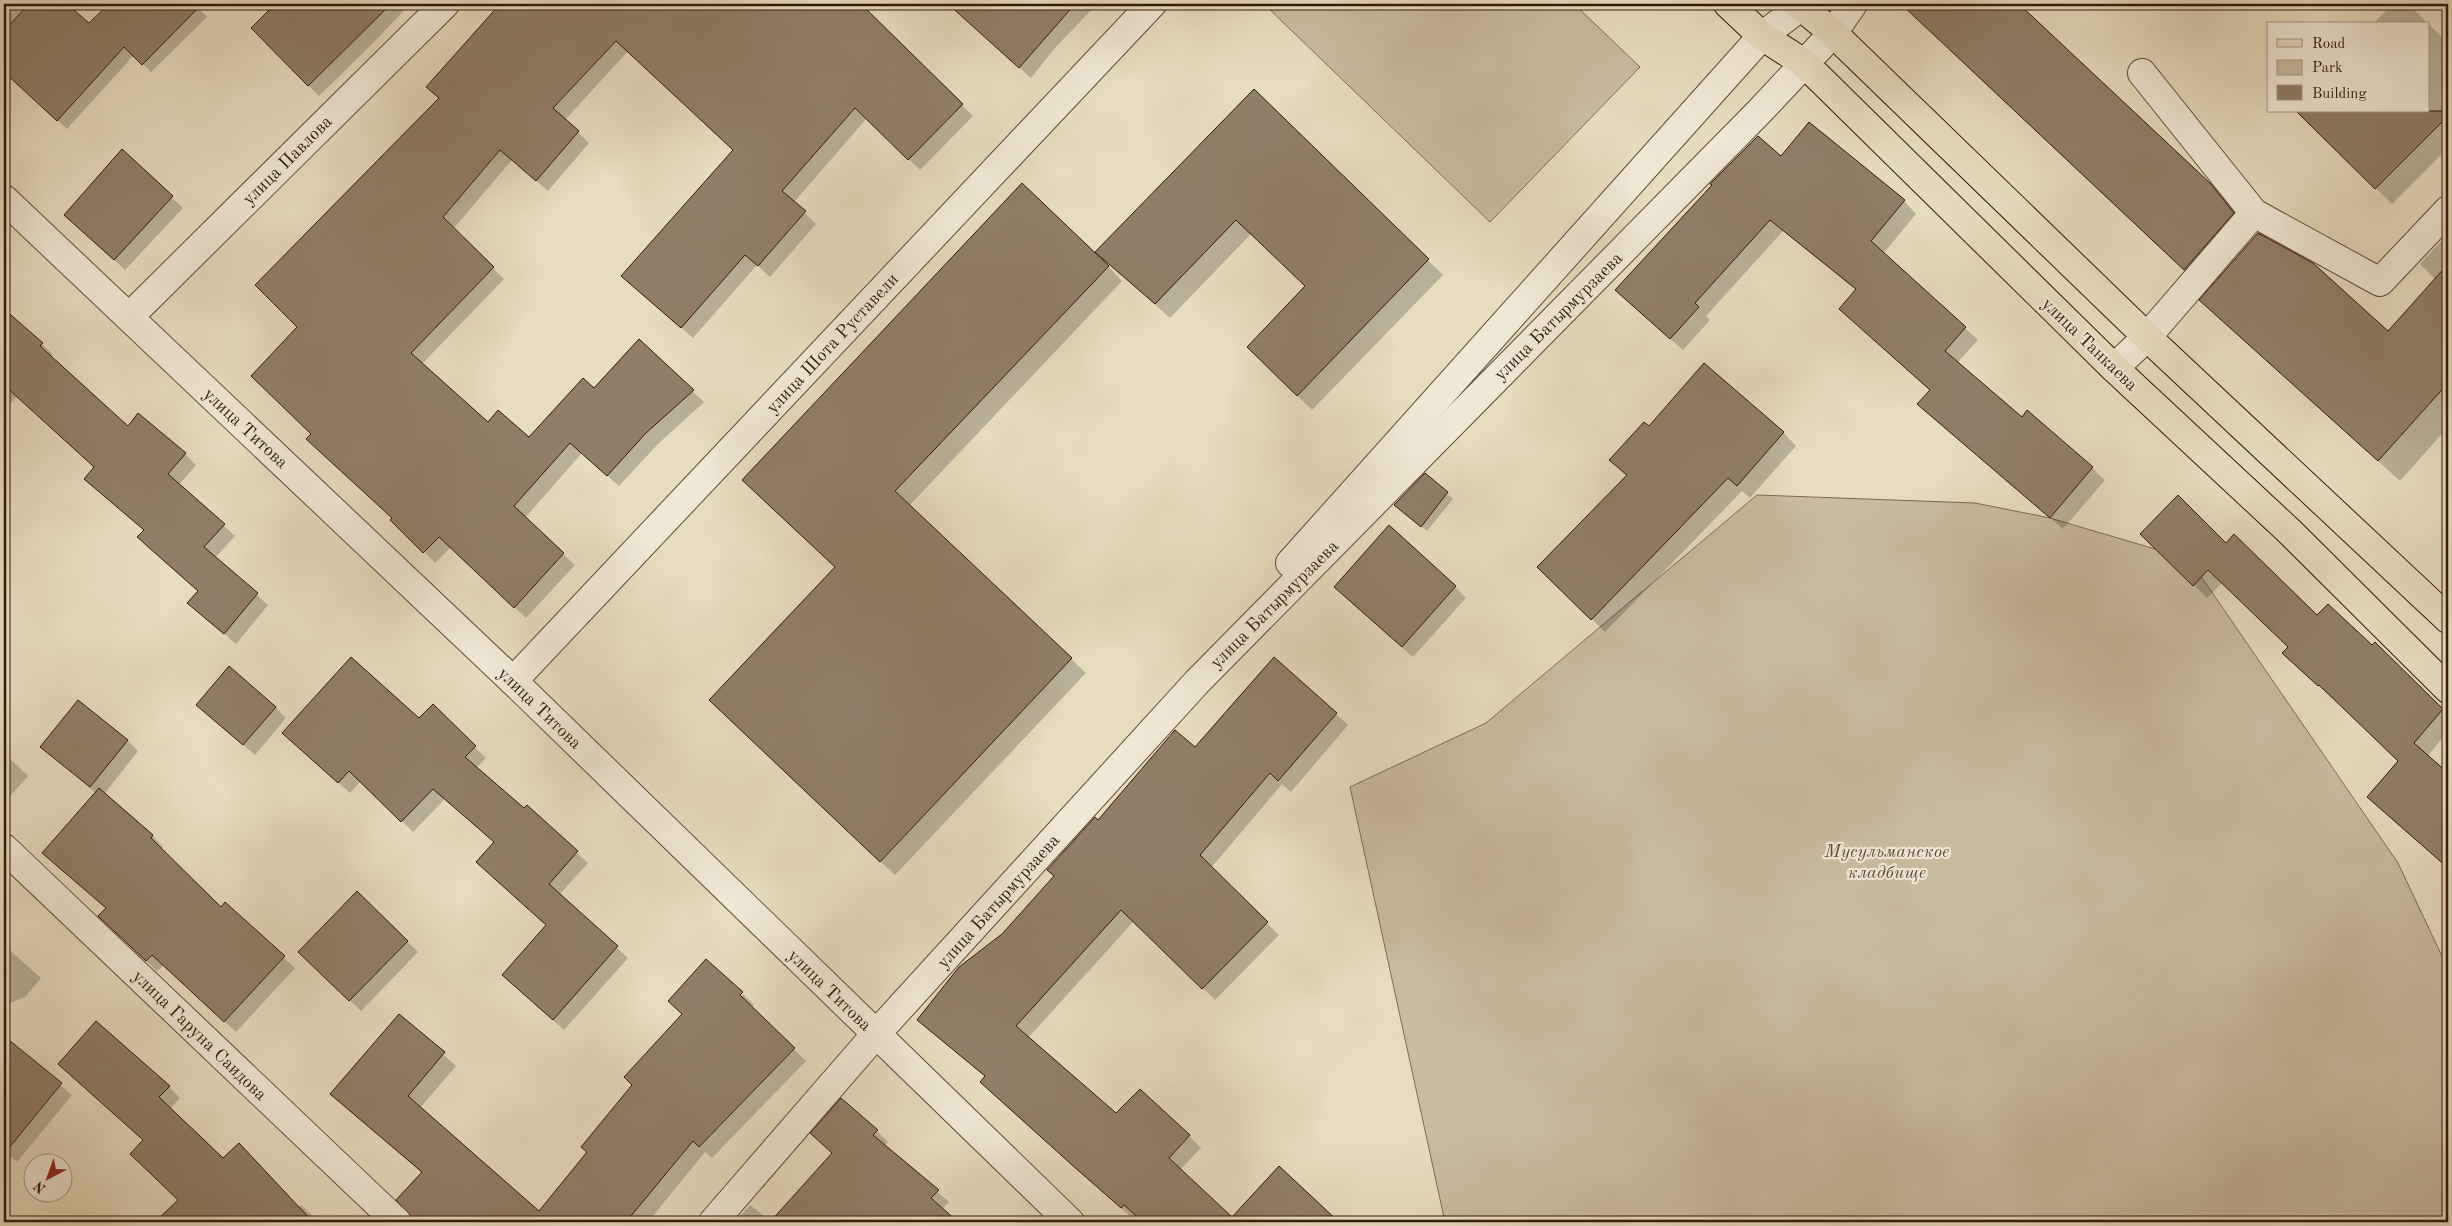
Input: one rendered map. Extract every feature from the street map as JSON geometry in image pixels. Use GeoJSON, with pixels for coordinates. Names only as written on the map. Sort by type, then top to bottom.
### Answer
{"type":"FeatureCollection","features":[{"type":"Feature","properties":{"kind":"main road","name":"улица Танкаева"},"geometry":{"type":"LineString","coordinates":[[1728,4],[1762,36],[1804,63],[2114,368],[2289,531],[2448,689]]}},
{"type":"Feature","properties":{"kind":"main road"},"geometry":{"type":"LineString","coordinates":[[1801,5],[2147,336],[2448,619]]}},
{"type":"Feature","properties":{"kind":"street","name":"улица Павлова"},"geometry":{"type":"LineString","coordinates":[[129,317],[445,4]]}},
{"type":"Feature","properties":{"kind":"street","name":"улица Шота Руставели"},"geometry":{"type":"LineString","coordinates":[[513,682],[1152,4]]}},
{"type":"Feature","properties":{"kind":"street","name":"улица Батырмурзаева"},"geometry":{"type":"LineString","coordinates":[[713,1222],[874,1032],[1197,682],[1752,120],[1833,34],[1852,4]]}},
{"type":"Feature","properties":{"kind":"street","name":"улица Батырмурзаева"},"geometry":{"type":"LineString","coordinates":[[705,1222],[1762,36],[1801,5]]}},
{"type":"Feature","properties":{"kind":"street"},"geometry":{"type":"LineString","coordinates":[[2142,73],[2254,213],[2380,282],[2448,210]]}},
{"type":"Feature","properties":{"kind":"street","name":"улица Титова"},"geometry":{"type":"LineString","coordinates":[[4,198],[513,682],[1070,1222]]}},
{"type":"Feature","properties":{"kind":"street"},"geometry":{"type":"LineString","coordinates":[[2114,368],[2147,336],[2254,213]]}},
{"type":"Feature","properties":{"kind":"street","name":"улица Гаруна Саидова"},"geometry":{"type":"LineString","coordinates":[[4,848],[397,1222]]}},
{"type":"Feature","properties":{"kind":"green space"},"geometry":{"type":"Polygon","coordinates":[[[1264,4],[1574,4],[1640,67],[1490,222],[1264,4]]]}},
{"type":"Feature","properties":{"kind":"green space","name":"Мусульманское кладбище"},"geometry":{"type":"Polygon","coordinates":[[[1757,495],[1975,503],[2050,518],[2189,559],[2398,863],[2448,969],[2448,1222],[1445,1222],[1350,787],[1486,723],[1757,495]]]}},
{"type":"Feature","properties":{"kind":"building"},"geometry":{"type":"Polygon","coordinates":[[[29,4],[67,4],[89,23],[109,4],[202,4],[142,65],[124,47],[57,121],[4,72],[4,31],[29,4]]]}},
{"type":"Feature","properties":{"kind":"building"},"geometry":{"type":"Polygon","coordinates":[[[275,4],[391,4],[308,86],[251,28],[275,4]]]}},
{"type":"Feature","properties":{"kind":"building"},"geometry":{"type":"Polygon","coordinates":[[[500,4],[861,4],[963,104],[908,160],[855,108],[782,191],[806,211],[758,266],[745,255],[681,328],[621,276],[733,150],[616,41],[553,108],[579,131],[536,181],[500,150],[443,217],[494,267],[411,353],[488,422],[498,410],[529,437],[583,378],[594,388],[639,339],[694,390],[646,433],[607,476],[570,443],[514,506],[564,553],[514,608],[439,537],[423,553],[390,520],[392,518],[306,439],[311,434],[251,376],[297,327],[255,285],[439,98],[426,87],[500,4]]]}},
{"type":"Feature","properties":{"kind":"building"},"geometry":{"type":"Polygon","coordinates":[[[948,4],[1075,4],[1019,68],[948,4]]]}},
{"type":"Feature","properties":{"kind":"building"},"geometry":{"type":"Polygon","coordinates":[[[1901,4],[2019,4],[2211,184],[2234,213],[2184,270],[1901,4]]]}},
{"type":"Feature","properties":{"kind":"building"},"geometry":{"type":"Polygon","coordinates":[[[1254,89],[1429,259],[1297,396],[1247,347],[1305,286],[1236,220],[1155,304],[1095,252],[1254,89]]]}},
{"type":"Feature","properties":{"kind":"building"},"geometry":{"type":"Polygon","coordinates":[[[2448,111],[2448,116],[2375,189],[2297,112],[2448,111]]]}},
{"type":"Feature","properties":{"kind":"building"},"geometry":{"type":"Polygon","coordinates":[[[1809,122],[1905,200],[1871,241],[1966,327],[1945,351],[2022,417],[2027,410],[2093,467],[2050,518],[1917,404],[1930,390],[1839,309],[1856,289],[1770,220],[1695,303],[1699,307],[1670,339],[1615,290],[1712,185],[1710,184],[1758,136],[1781,156],[1809,122]]]}},
{"type":"Feature","properties":{"kind":"building"},"geometry":{"type":"Polygon","coordinates":[[[122,149],[173,196],[114,260],[64,215],[122,149]]]}},
{"type":"Feature","properties":{"kind":"building"},"geometry":{"type":"Polygon","coordinates":[[[1022,183],[1109,266],[895,491],[1072,658],[880,862],[709,700],[835,567],[742,480],[1022,183]]]}},
{"type":"Feature","properties":{"kind":"building"},"geometry":{"type":"Polygon","coordinates":[[[2258,233],[2313,263],[2388,331],[2448,264],[2448,383],[2378,461],[2199,300],[2258,233]]]}},
{"type":"Feature","properties":{"kind":"building"},"geometry":{"type":"Polygon","coordinates":[[[4,309],[43,343],[40,346],[128,426],[138,413],[186,453],[168,474],[225,524],[204,547],[258,593],[224,634],[187,603],[198,591],[137,537],[144,530],[84,479],[94,467],[5,386],[4,388],[4,309]]]}},
{"type":"Feature","properties":{"kind":"building"},"geometry":{"type":"Polygon","coordinates":[[[1704,363],[1784,432],[1737,486],[1728,478],[1591,620],[1537,567],[1627,475],[1609,460],[1644,422],[1649,426],[1704,363]]]}},
{"type":"Feature","properties":{"kind":"building"},"geometry":{"type":"Polygon","coordinates":[[[1425,473],[1448,492],[1421,527],[1394,505],[1425,473]]]}},
{"type":"Feature","properties":{"kind":"building"},"geometry":{"type":"Polygon","coordinates":[[[2178,495],[2226,543],[2234,534],[2317,615],[2328,604],[2372,645],[2375,642],[2443,709],[2414,743],[2448,773],[2448,868],[2367,797],[2398,761],[2319,685],[2282,653],[2288,647],[2208,570],[2193,586],[2140,534],[2178,495]]]}},
{"type":"Feature","properties":{"kind":"building"},"geometry":{"type":"Polygon","coordinates":[[[1389,525],[1456,586],[1402,647],[1334,587],[1389,525]]]}},
{"type":"Feature","properties":{"kind":"building"},"geometry":{"type":"Polygon","coordinates":[[[351,657],[419,718],[433,704],[476,746],[465,757],[524,808],[527,805],[578,851],[549,884],[618,946],[553,1020],[502,975],[546,925],[476,862],[494,842],[433,789],[401,822],[349,771],[338,783],[282,733],[351,657]]]}},
{"type":"Feature","properties":{"kind":"building"},"geometry":{"type":"Polygon","coordinates":[[[1274,657],[1337,713],[1278,781],[1270,773],[1200,855],[1268,922],[1202,989],[1121,910],[1016,1026],[1116,1113],[1140,1089],[1190,1135],[1169,1158],[1232,1217],[1279,1166],[1339,1222],[1143,1222],[1124,1205],[1121,1208],[1072,1165],[980,1082],[985,1076],[917,1020],[959,967],[1002,934],[1054,876],[1047,870],[1095,817],[1098,820],[1175,730],[1195,747],[1274,657]]]}},
{"type":"Feature","properties":{"kind":"building"},"geometry":{"type":"Polygon","coordinates":[[[229,666],[276,707],[243,745],[196,705],[229,666]]]}},
{"type":"Feature","properties":{"kind":"building"},"geometry":{"type":"Polygon","coordinates":[[[78,700],[128,740],[90,787],[40,747],[78,700]]]}},
{"type":"Feature","properties":{"kind":"building"},"geometry":{"type":"Polygon","coordinates":[[[99,788],[153,835],[151,838],[221,907],[225,902],[285,956],[224,1022],[152,955],[146,961],[98,916],[106,908],[42,853],[99,788]]]}},
{"type":"Feature","properties":{"kind":"building"},"geometry":{"type":"Polygon","coordinates":[[[357,891],[408,941],[349,1001],[298,952],[357,891]]]}},
{"type":"Feature","properties":{"kind":"building"},"geometry":{"type":"Polygon","coordinates":[[[706,959],[743,992],[740,995],[795,1048],[699,1147],[693,1141],[626,1222],[415,1222],[396,1200],[422,1172],[330,1094],[399,1014],[445,1052],[408,1096],[539,1211],[587,1152],[581,1147],[632,1085],[624,1077],[682,1014],[668,1001],[706,959]]]}},
{"type":"Feature","properties":{"kind":"building"},"geometry":{"type":"Polygon","coordinates":[[[96,1021],[170,1086],[159,1097],[223,1158],[239,1143],[313,1222],[155,1222],[178,1200],[130,1154],[143,1140],[58,1064],[96,1021]]]}},
{"type":"Feature","properties":{"kind":"building"},"geometry":{"type":"Polygon","coordinates":[[[4,1036],[62,1083],[4,1154],[4,1036]]]}},
{"type":"Feature","properties":{"kind":"building"},"geometry":{"type":"Polygon","coordinates":[[[841,1098],[878,1130],[873,1135],[939,1190],[931,1198],[958,1222],[770,1222],[832,1153],[810,1133],[841,1098]]]}}]}
